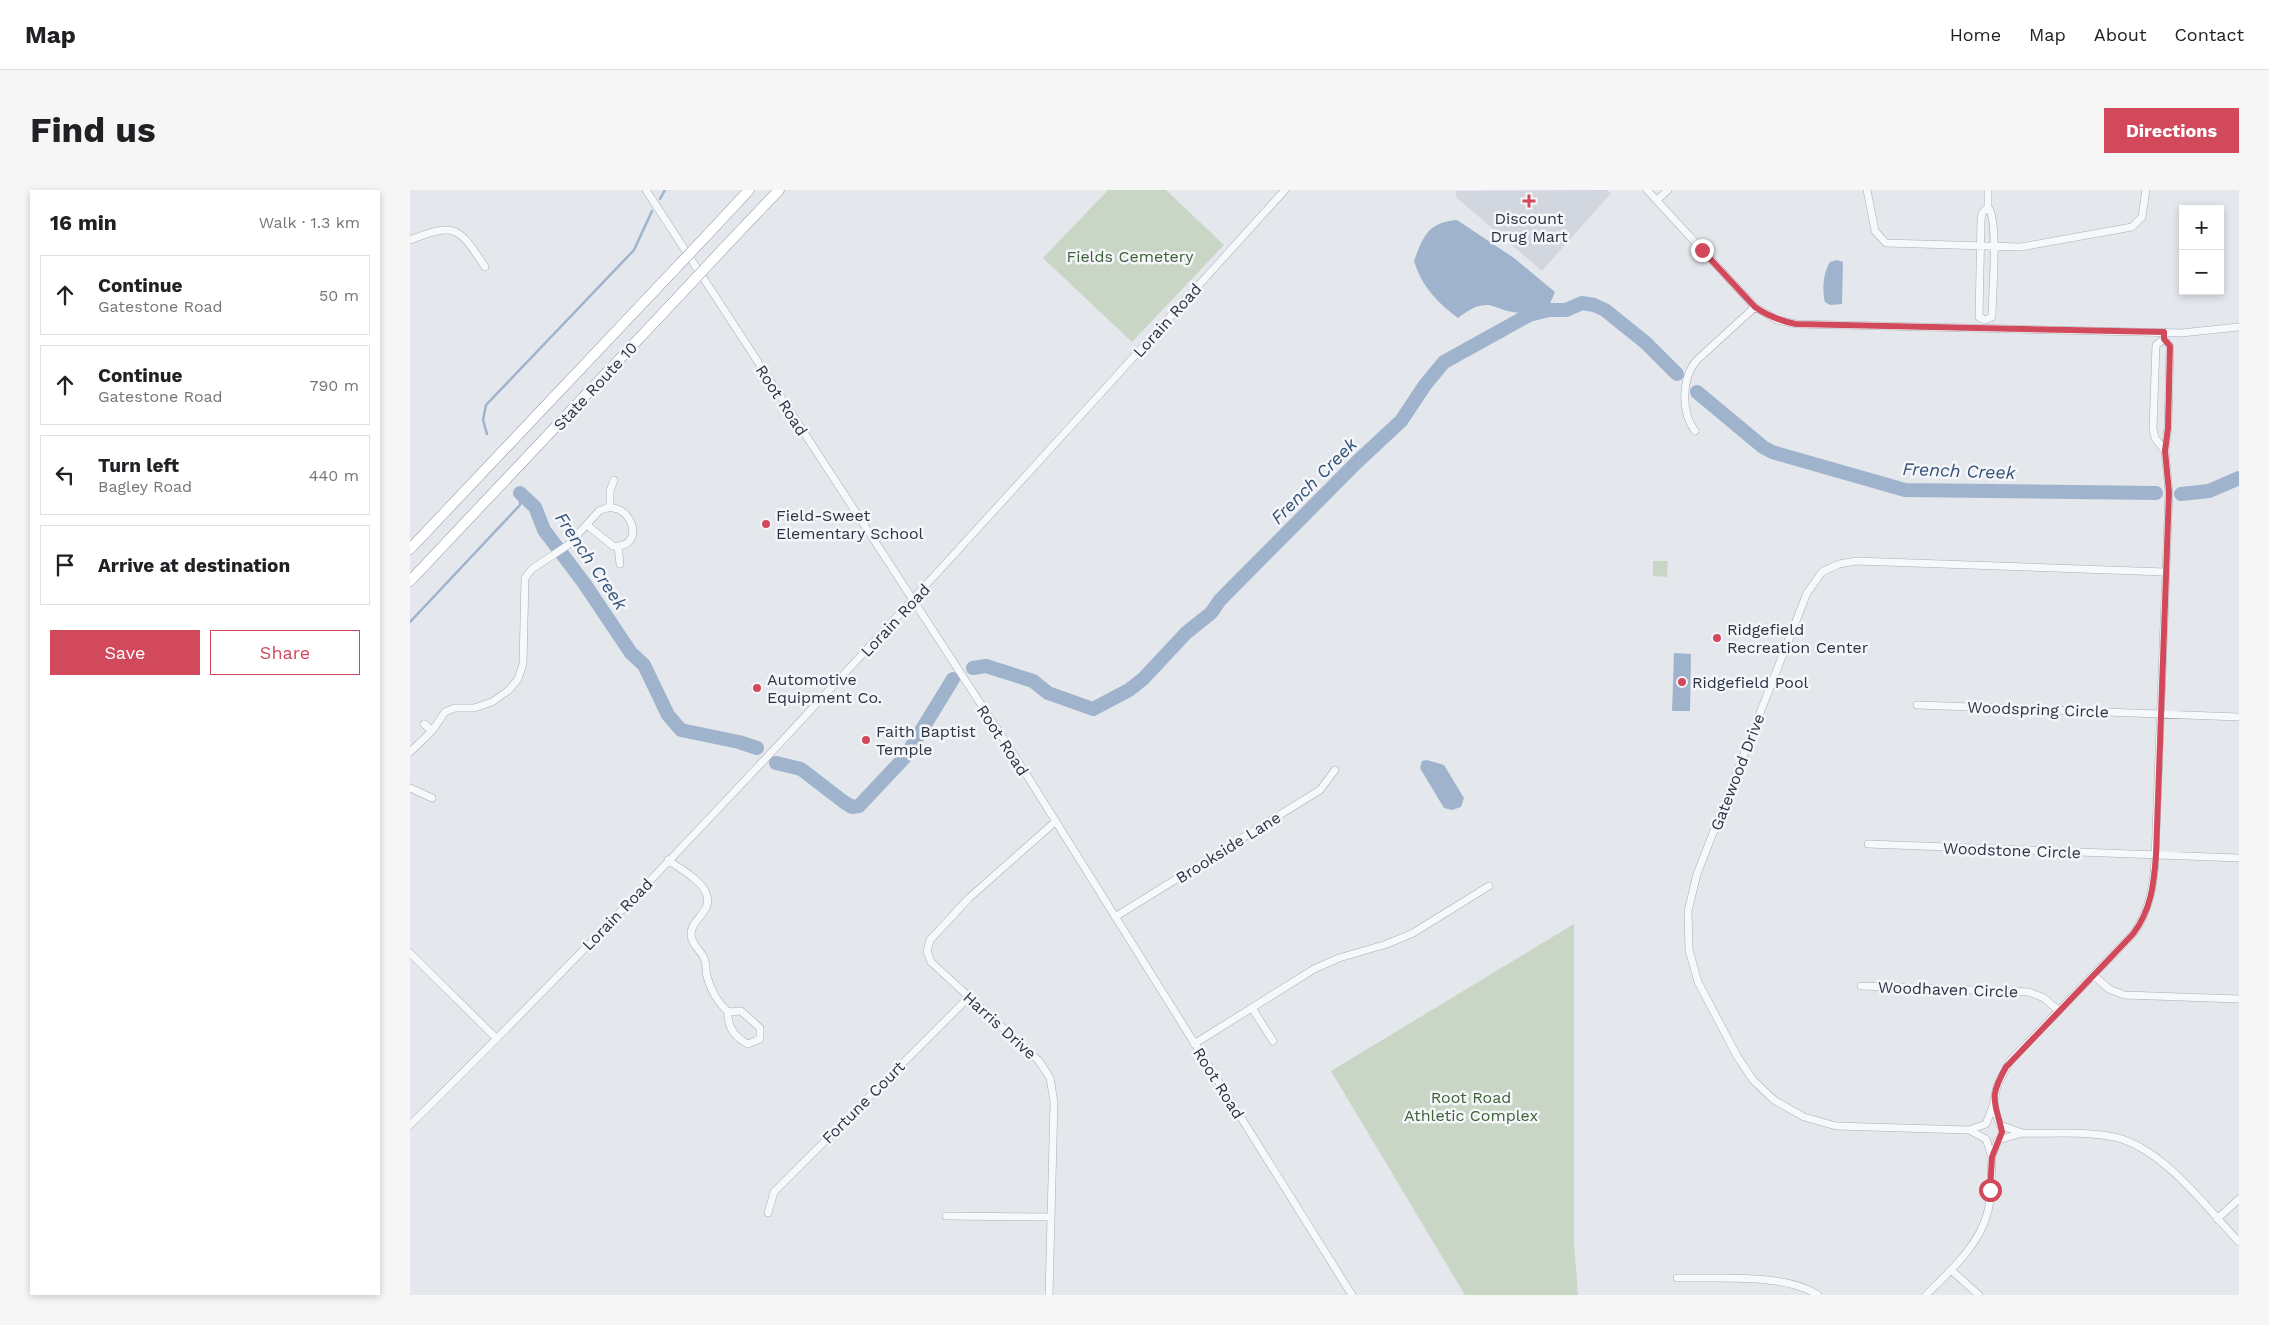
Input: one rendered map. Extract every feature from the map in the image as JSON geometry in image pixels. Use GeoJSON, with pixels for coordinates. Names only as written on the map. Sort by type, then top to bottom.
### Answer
{"type":"FeatureCollection","features":[{"type":"Feature","properties":{"kind":"highway","name":"State Route 10"},"geometry":{"type":"LineString","coordinates":[[410,549],[749,190]]}},
{"type":"Feature","properties":{"kind":"highway","name":"State Route 10"},"geometry":{"type":"LineString","coordinates":[[410,581],[779,190]]}},
{"type":"Feature","properties":{"kind":"street","name":"Root Road"},"geometry":{"type":"LineString","coordinates":[[646,190],[1056,822],[1352,1295]]}},
{"type":"Feature","properties":{"kind":"street","name":"Lorain Road"},"geometry":{"type":"LineString","coordinates":[[410,1125],[668,860],[912,602],[1285,190]]}},
{"type":"Feature","properties":{"kind":"street"},"geometry":{"type":"LineString","coordinates":[[1647,190],[1755,307],[1777,320],[1796,324],[1985,324],[2164,335],[2239,327]]}},
{"type":"Feature","properties":{"kind":"street"},"geometry":{"type":"LineString","coordinates":[[1657,200],[1668,190]]}},
{"type":"Feature","properties":{"kind":"street"},"geometry":{"type":"LineString","coordinates":[[1867,190],[1874,231],[1886,243],[1994,247],[2028,246],[2132,227],[2142,217],[2146,190]]}},
{"type":"Feature","properties":{"kind":"street"},"geometry":{"type":"LineString","coordinates":[[1985,324],[1992,317],[1994,247],[1994,221],[1988,207],[1988,190]]}},
{"type":"Feature","properties":{"kind":"street"},"geometry":{"type":"LineString","coordinates":[[1985,324],[1979,316],[1980,246],[1981,218],[1988,207]]}},
{"type":"Feature","properties":{"kind":"street"},"geometry":{"type":"LineString","coordinates":[[410,240],[435,230],[456,231],[468,241],[485,267]]}},
{"type":"Feature","properties":{"kind":"street"},"geometry":{"type":"LineString","coordinates":[[1695,431],[1686,415],[1687,381],[1690,371],[1697,360],[1755,307]]}},
{"type":"Feature","properties":{"kind":"street"},"geometry":{"type":"LineString","coordinates":[[1992,1157],[1983,1131],[1994,1106],[1997,1086],[2006,1067],[2133,934],[2152,894],[2156,855],[2169,485],[2165,451],[2168,428],[2170,346],[2164,335]]}},
{"type":"Feature","properties":{"kind":"street"},"geometry":{"type":"LineString","coordinates":[[2164,335],[2156,345],[2153,421],[2155,438],[2165,451]]}},
{"type":"Feature","properties":{"kind":"street"},"geometry":{"type":"LineString","coordinates":[[610,507],[610,491],[614,480]]}},
{"type":"Feature","properties":{"kind":"street"},"geometry":{"type":"LineString","coordinates":[[410,752],[432,731],[445,712],[492,702],[509,690],[518,679],[523,664],[525,578],[532,569],[568,544],[600,511],[610,507],[620,510],[633,525],[632,537],[628,542],[618,546],[608,544],[587,525]]}},
{"type":"Feature","properties":{"kind":"street"},"geometry":{"type":"LineString","coordinates":[[618,546],[620,564]]}},
{"type":"Feature","properties":{"kind":"street","name":"Gatewood Drive"},"geometry":{"type":"LineString","coordinates":[[1986,1124],[1969,1130],[1847,1127],[1825,1124],[1792,1112],[1767,1095],[1743,1066],[1694,971],[1689,950],[1687,921],[1697,874],[1796,620],[1812,585],[1822,572],[1839,564],[1856,561],[2165,572]]}},
{"type":"Feature","properties":{"kind":"street","name":"Woodspring Circle"},"geometry":{"type":"LineString","coordinates":[[1917,705],[2239,717]]}},
{"type":"Feature","properties":{"kind":"street"},"geometry":{"type":"LineString","coordinates":[[424,724],[432,731]]}},
{"type":"Feature","properties":{"kind":"street","name":"Brookside Lane"},"geometry":{"type":"LineString","coordinates":[[1115,917],[1320,790],[1335,770]]}},
{"type":"Feature","properties":{"kind":"street"},"geometry":{"type":"LineString","coordinates":[[410,788],[432,798]]}},
{"type":"Feature","properties":{"kind":"street","name":"Harris Drive"},"geometry":{"type":"LineString","coordinates":[[1049,1295],[1054,1102],[1050,1078],[1039,1061],[931,962],[927,954],[929,943],[969,898],[1056,822]]}},
{"type":"Feature","properties":{"kind":"street","name":"Woodstone Circle"},"geometry":{"type":"LineString","coordinates":[[1868,844],[2239,858]]}},
{"type":"Feature","properties":{"kind":"street"},"geometry":{"type":"LineString","coordinates":[[668,860],[703,887],[707,894],[707,908],[691,931],[691,937],[695,947],[705,960],[707,976],[717,998],[728,1011],[727,1024],[741,1041],[748,1044],[755,1043],[760,1038],[760,1028],[741,1011],[728,1011]]}},
{"type":"Feature","properties":{"kind":"street"},"geometry":{"type":"LineString","coordinates":[[1194,1044],[1321,965],[1347,955],[1387,944],[1413,933],[1488,886]]}},
{"type":"Feature","properties":{"kind":"street"},"geometry":{"type":"LineString","coordinates":[[410,952],[496,1038]]}},
{"type":"Feature","properties":{"kind":"street"},"geometry":{"type":"LineString","coordinates":[[2093,975],[2109,989],[2124,994],[2239,999]]}},
{"type":"Feature","properties":{"kind":"street","name":"Woodhaven Circle"},"geometry":{"type":"LineString","coordinates":[[1861,986],[2030,992],[2044,998],[2059,1011]]}},
{"type":"Feature","properties":{"kind":"street","name":"Fortune Court"},"geometry":{"type":"LineString","coordinates":[[768,1213],[774,1192],[969,997]]}},
{"type":"Feature","properties":{"kind":"street"},"geometry":{"type":"LineString","coordinates":[[1252,1008],[1273,1041]]}},
{"type":"Feature","properties":{"kind":"street"},"geometry":{"type":"LineString","coordinates":[[1926,1295],[1975,1242],[1984,1226],[1990,1200],[1992,1157],[2002,1132],[1994,1106]]}},
{"type":"Feature","properties":{"kind":"street"},"geometry":{"type":"LineString","coordinates":[[1986,1124],[1994,1122],[2022,1133],[2107,1136],[2136,1145],[2162,1162],[2239,1242]]}},
{"type":"Feature","properties":{"kind":"street","name":"Gatewood Drive"},"geometry":{"type":"LineString","coordinates":[[1969,1130],[1986,1139]]}},
{"type":"Feature","properties":{"kind":"street"},"geometry":{"type":"LineString","coordinates":[[1986,1139],[1992,1141],[2022,1133]]}},
{"type":"Feature","properties":{"kind":"street"},"geometry":{"type":"LineString","coordinates":[[2217,1219],[2239,1199]]}},
{"type":"Feature","properties":{"kind":"street"},"geometry":{"type":"LineString","coordinates":[[946,1216],[1051,1217]]}},
{"type":"Feature","properties":{"kind":"street"},"geometry":{"type":"LineString","coordinates":[[1951,1270],[1979,1295]]}},
{"type":"Feature","properties":{"kind":"street"},"geometry":{"type":"LineString","coordinates":[[1677,1278],[1778,1281],[1804,1288],[1818,1295]]}},
{"type":"Feature","properties":{"kind":"shaded area"},"geometry":{"type":"Polygon","coordinates":[[[1607,190],[1611,193],[1542,271],[1457,198],[1455,191],[1607,190]]]}},
{"type":"Feature","properties":{"kind":"green space","name":"Fields Cemetery"},"geometry":{"type":"Polygon","coordinates":[[[1108,190],[1166,190],[1224,245],[1132,342],[1043,258],[1108,190]]]}},
{"type":"Feature","properties":{"kind":"green space"},"geometry":{"type":"Polygon","coordinates":[[[1653,561],[1668,561],[1667,577],[1653,576],[1653,561]]]}},
{"type":"Feature","properties":{"kind":"green space","name":"Root Road Athletic Complex"},"geometry":{"type":"Polygon","coordinates":[[[1574,924],[1574,1244],[1578,1295],[1465,1295],[1331,1071],[1574,924]]]}},
{"type":"Feature","properties":{"kind":"water"},"geometry":{"type":"Polygon","coordinates":[[[1457,220],[1514,258],[1555,292],[1548,308],[1525,313],[1485,305],[1469,310],[1458,318],[1443,306],[1421,279],[1414,261],[1420,245],[1428,232],[1439,224],[1457,220]]]}},
{"type":"Feature","properties":{"kind":"water"},"geometry":{"type":"Polygon","coordinates":[[[1837,260],[1843,262],[1842,304],[1830,305],[1825,302],[1823,288],[1830,262],[1837,260]]]}},
{"type":"Feature","properties":{"kind":"water","name":"Ridgefield Pool"},"geometry":{"type":"Polygon","coordinates":[[[1674,653],[1691,654],[1690,711],[1672,711],[1674,653]]]}},
{"type":"Feature","properties":{"kind":"water"},"geometry":{"type":"Polygon","coordinates":[[[1427,760],[1444,765],[1464,798],[1461,807],[1452,810],[1444,808],[1420,768],[1422,761],[1427,760]]]}},
{"type":"Feature","properties":{"kind":"waterway","name":"French Creek"},"geometry":{"type":"LineString","coordinates":[[660,199],[665,190]]}},
{"type":"Feature","properties":{"kind":"waterway","name":"French Creek"},"geometry":{"type":"LineString","coordinates":[[487,434],[483,420],[486,405],[634,250],[652,211]]}},
{"type":"Feature","properties":{"kind":"waterway","name":"French Creek"},"geometry":{"type":"LineString","coordinates":[[973,668],[986,666],[1033,681],[1048,693],[1093,709],[1129,690],[1143,679],[1186,633],[1211,613],[1220,600],[1358,461],[1401,421],[1425,385],[1444,362],[1529,315],[1549,310],[1566,310],[1582,303],[1594,305],[1605,310],[1646,343],[1677,374]]}},
{"type":"Feature","properties":{"kind":"waterway","name":"French Creek"},"geometry":{"type":"LineString","coordinates":[[1697,392],[1763,447],[1772,452],[1905,490],[2156,493]]}},
{"type":"Feature","properties":{"kind":"waterway","name":"French Creek"},"geometry":{"type":"LineString","coordinates":[[2181,494],[2209,491],[2239,478]]}},
{"type":"Feature","properties":{"kind":"waterway","name":"French Creek"},"geometry":{"type":"LineString","coordinates":[[410,622],[520,505],[520,493]]}},
{"type":"Feature","properties":{"kind":"waterway","name":"French Creek"},"geometry":{"type":"LineString","coordinates":[[520,493],[535,507],[544,530],[584,583],[631,653],[644,665],[668,715],[681,730],[739,742],[757,748]]}},
{"type":"Feature","properties":{"kind":"waterway","name":"French Creek"},"geometry":{"type":"LineString","coordinates":[[776,763],[801,769],[844,802],[852,807],[859,806],[905,757],[953,679]]}},
{"type":"Feature","properties":{"kind":"place","name":"Discount Drug Mart"},"geometry":{"type":"Point","coordinates":[1529,201]}},
{"type":"Feature","properties":{"kind":"place","name":"Field-Sweet Elementary School"},"geometry":{"type":"Point","coordinates":[766,524]}},
{"type":"Feature","properties":{"kind":"place","name":"Ridgefield Recreation Center"},"geometry":{"type":"Point","coordinates":[1717,638]}},
{"type":"Feature","properties":{"kind":"place","name":"Ridgefield Pool"},"geometry":{"type":"Point","coordinates":[1682,682]}},
{"type":"Feature","properties":{"kind":"place","name":"Automotive Equipment Co."},"geometry":{"type":"Point","coordinates":[757,688]}},
{"type":"Feature","properties":{"kind":"place","name":"Faith Baptist Temple"},"geometry":{"type":"Point","coordinates":[866,740]}},
{"type":"Feature","properties":{"kind":"route"},"geometry":{"type":"LineString","coordinates":[[1702,250],[1755,307],[1783,322],[1796,324],[2164,332],[2164,339],[2170,346],[2168,428],[2165,451],[2169,492],[2156,855],[2152,894],[2146,911],[2133,934],[2006,1067],[1999,1080],[1994,1100],[1994,1106],[2002,1128],[2002,1135],[1998,1140],[1992,1157],[1990,1190]]}}]}
